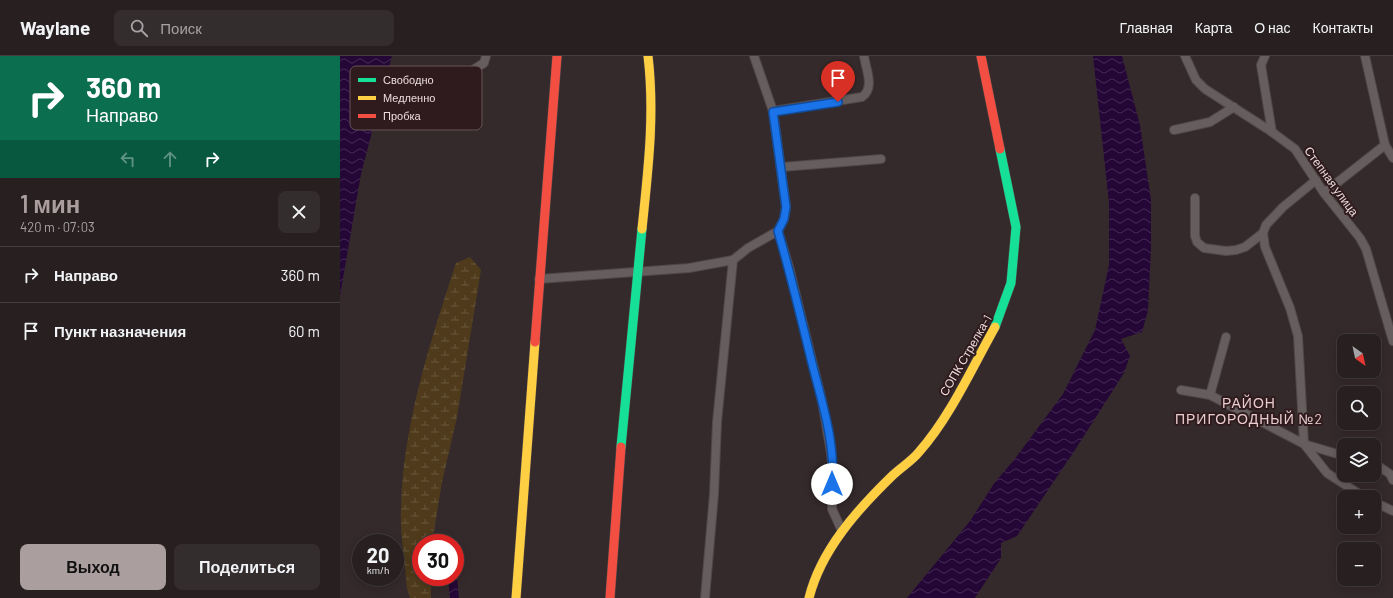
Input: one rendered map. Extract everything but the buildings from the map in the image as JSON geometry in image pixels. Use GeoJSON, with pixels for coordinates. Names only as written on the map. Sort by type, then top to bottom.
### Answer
{"type":"FeatureCollection","features":[{"type":"Feature","properties":{"kind":"street"},"geometry":{"type":"LineString","coordinates":[[478,66],[484,62],[486,56]]}},
{"type":"Feature","properties":{"kind":"street"},"geometry":{"type":"LineString","coordinates":[[516,598],[557,56]]}},
{"type":"Feature","properties":{"kind":"street"},"geometry":{"type":"LineString","coordinates":[[610,598],[616,494],[650,147],[652,91],[648,56]]}},
{"type":"Feature","properties":{"kind":"street"},"geometry":{"type":"LineString","coordinates":[[539,279],[689,268],[733,260],[748,248],[778,231],[784,219],[786,207],[782,167],[773,112],[754,56]]}},
{"type":"Feature","properties":{"kind":"street"},"geometry":{"type":"LineString","coordinates":[[773,112],[862,97],[868,94],[870,87],[864,56]]}},
{"type":"Feature","properties":{"kind":"street","name":"СОПК Стрелка-1"},"geometry":{"type":"LineString","coordinates":[[809,598],[814,578],[842,531],[892,476],[919,453],[944,417],[999,320],[1011,283],[1016,227],[981,56]]}},
{"type":"Feature","properties":{"kind":"street","name":"Степная улица"},"geometry":{"type":"LineString","coordinates":[[1185,56],[1196,80],[1205,89],[1272,132],[1295,149],[1324,193],[1360,238],[1366,249],[1393,341]]}},
{"type":"Feature","properties":{"kind":"street"},"geometry":{"type":"LineString","coordinates":[[1265,56],[1261,65],[1272,132]]}},
{"type":"Feature","properties":{"kind":"street"},"geometry":{"type":"LineString","coordinates":[[1365,56],[1385,145],[1393,158]]}},
{"type":"Feature","properties":{"kind":"street"},"geometry":{"type":"LineString","coordinates":[[1174,130],[1210,122],[1234,107]]}},
{"type":"Feature","properties":{"kind":"street"},"geometry":{"type":"LineString","coordinates":[[1324,193],[1385,145]]}},
{"type":"Feature","properties":{"kind":"street"},"geometry":{"type":"LineString","coordinates":[[782,167],[881,159]]}},
{"type":"Feature","properties":{"kind":"street"},"geometry":{"type":"LineString","coordinates":[[1195,198],[1196,242],[1204,248],[1236,250],[1253,242],[1263,233],[1266,225],[1282,207],[1316,180]]}},
{"type":"Feature","properties":{"kind":"street"},"geometry":{"type":"LineString","coordinates":[[778,231],[789,267],[828,428],[833,475],[832,509],[842,531]]}},
{"type":"Feature","properties":{"kind":"street"},"geometry":{"type":"LineString","coordinates":[[1263,233],[1265,246],[1290,308],[1298,336],[1304,444],[1327,473],[1353,490]]}},
{"type":"Feature","properties":{"kind":"street"},"geometry":{"type":"LineString","coordinates":[[705,598],[714,494],[717,422],[733,260]]}},
{"type":"Feature","properties":{"kind":"street"},"geometry":{"type":"LineString","coordinates":[[1210,395],[1226,337]]}},
{"type":"Feature","properties":{"kind":"street"},"geometry":{"type":"LineString","coordinates":[[1181,390],[1210,395],[1304,444],[1337,454]]}},
{"type":"Feature","properties":{"kind":"street"},"geometry":{"type":"LineString","coordinates":[[1381,468],[1390,474],[1393,480]]}},
{"type":"Feature","properties":{"kind":"street"},"geometry":{"type":"LineString","coordinates":[[1381,505],[1393,511]]}},
{"type":"Feature","properties":{"kind":"green space"},"geometry":{"type":"Polygon","coordinates":[[[470,257],[481,270],[457,417],[442,482],[433,534],[412,534],[412,586],[431,586],[431,598],[410,598],[407,588],[404,559],[404,534],[402,534],[401,519],[403,477],[407,446],[412,415],[428,354],[456,263],[470,257]]]}},
{"type":"Feature","properties":{"kind":"water"},"geometry":{"type":"Polygon","coordinates":[[[340,56],[392,56],[389,66],[350,66],[350,130],[373,130],[361,174],[340,296],[340,56]]]}},
{"type":"Feature","properties":{"kind":"water"},"geometry":{"type":"Polygon","coordinates":[[[1093,56],[1122,56],[1140,125],[1151,200],[1151,248],[1148,311],[1142,332],[1121,339],[1130,356],[1124,373],[1075,450],[1017,536],[1001,543],[1001,558],[975,598],[907,598],[970,521],[995,482],[1014,460],[1063,394],[1095,330],[1109,265],[1109,203],[1093,56]]]}},
{"type":"Feature","properties":{"kind":"water"},"geometry":{"type":"Polygon","coordinates":[[[449,586],[458,586],[459,598],[450,598],[449,586]]]}},
{"type":"Feature","properties":{"kind":"traffic: fast"},"geometry":{"type":"LineString","coordinates":[[995,327],[1011,283],[1016,227],[1000,149]]}},
{"type":"Feature","properties":{"kind":"traffic: fast"},"geometry":{"type":"LineString","coordinates":[[621,447],[642,229]]}},
{"type":"Feature","properties":{"kind":"traffic: slow"},"geometry":{"type":"LineString","coordinates":[[642,229],[651,121],[648,56]]}},
{"type":"Feature","properties":{"kind":"traffic: slow"},"geometry":{"type":"LineString","coordinates":[[809,598],[822,563],[831,547],[866,503],[892,476],[916,455],[930,438],[951,408],[995,327]]}},
{"type":"Feature","properties":{"kind":"traffic: slow"},"geometry":{"type":"LineString","coordinates":[[516,598],[535,342]]}},
{"type":"Feature","properties":{"kind":"traffic: jam"},"geometry":{"type":"LineString","coordinates":[[535,342],[557,56]]}},
{"type":"Feature","properties":{"kind":"traffic: jam"},"geometry":{"type":"LineString","coordinates":[[981,56],[1000,149]]}},
{"type":"Feature","properties":{"kind":"traffic: jam"},"geometry":{"type":"LineString","coordinates":[[610,598],[621,447]]}},
{"type":"Feature","properties":{"kind":"district","name":"РАЙОН ПРИГОРОДНЫЙ №2"},"geometry":{"type":"Point","coordinates":[1249,410]}},
{"type":"Feature","properties":{"kind":"route"},"geometry":{"type":"LineString","coordinates":[[832,484],[833,475],[828,428],[789,267],[778,231],[784,219],[786,207],[782,167],[773,112],[838,102]]}}]}
